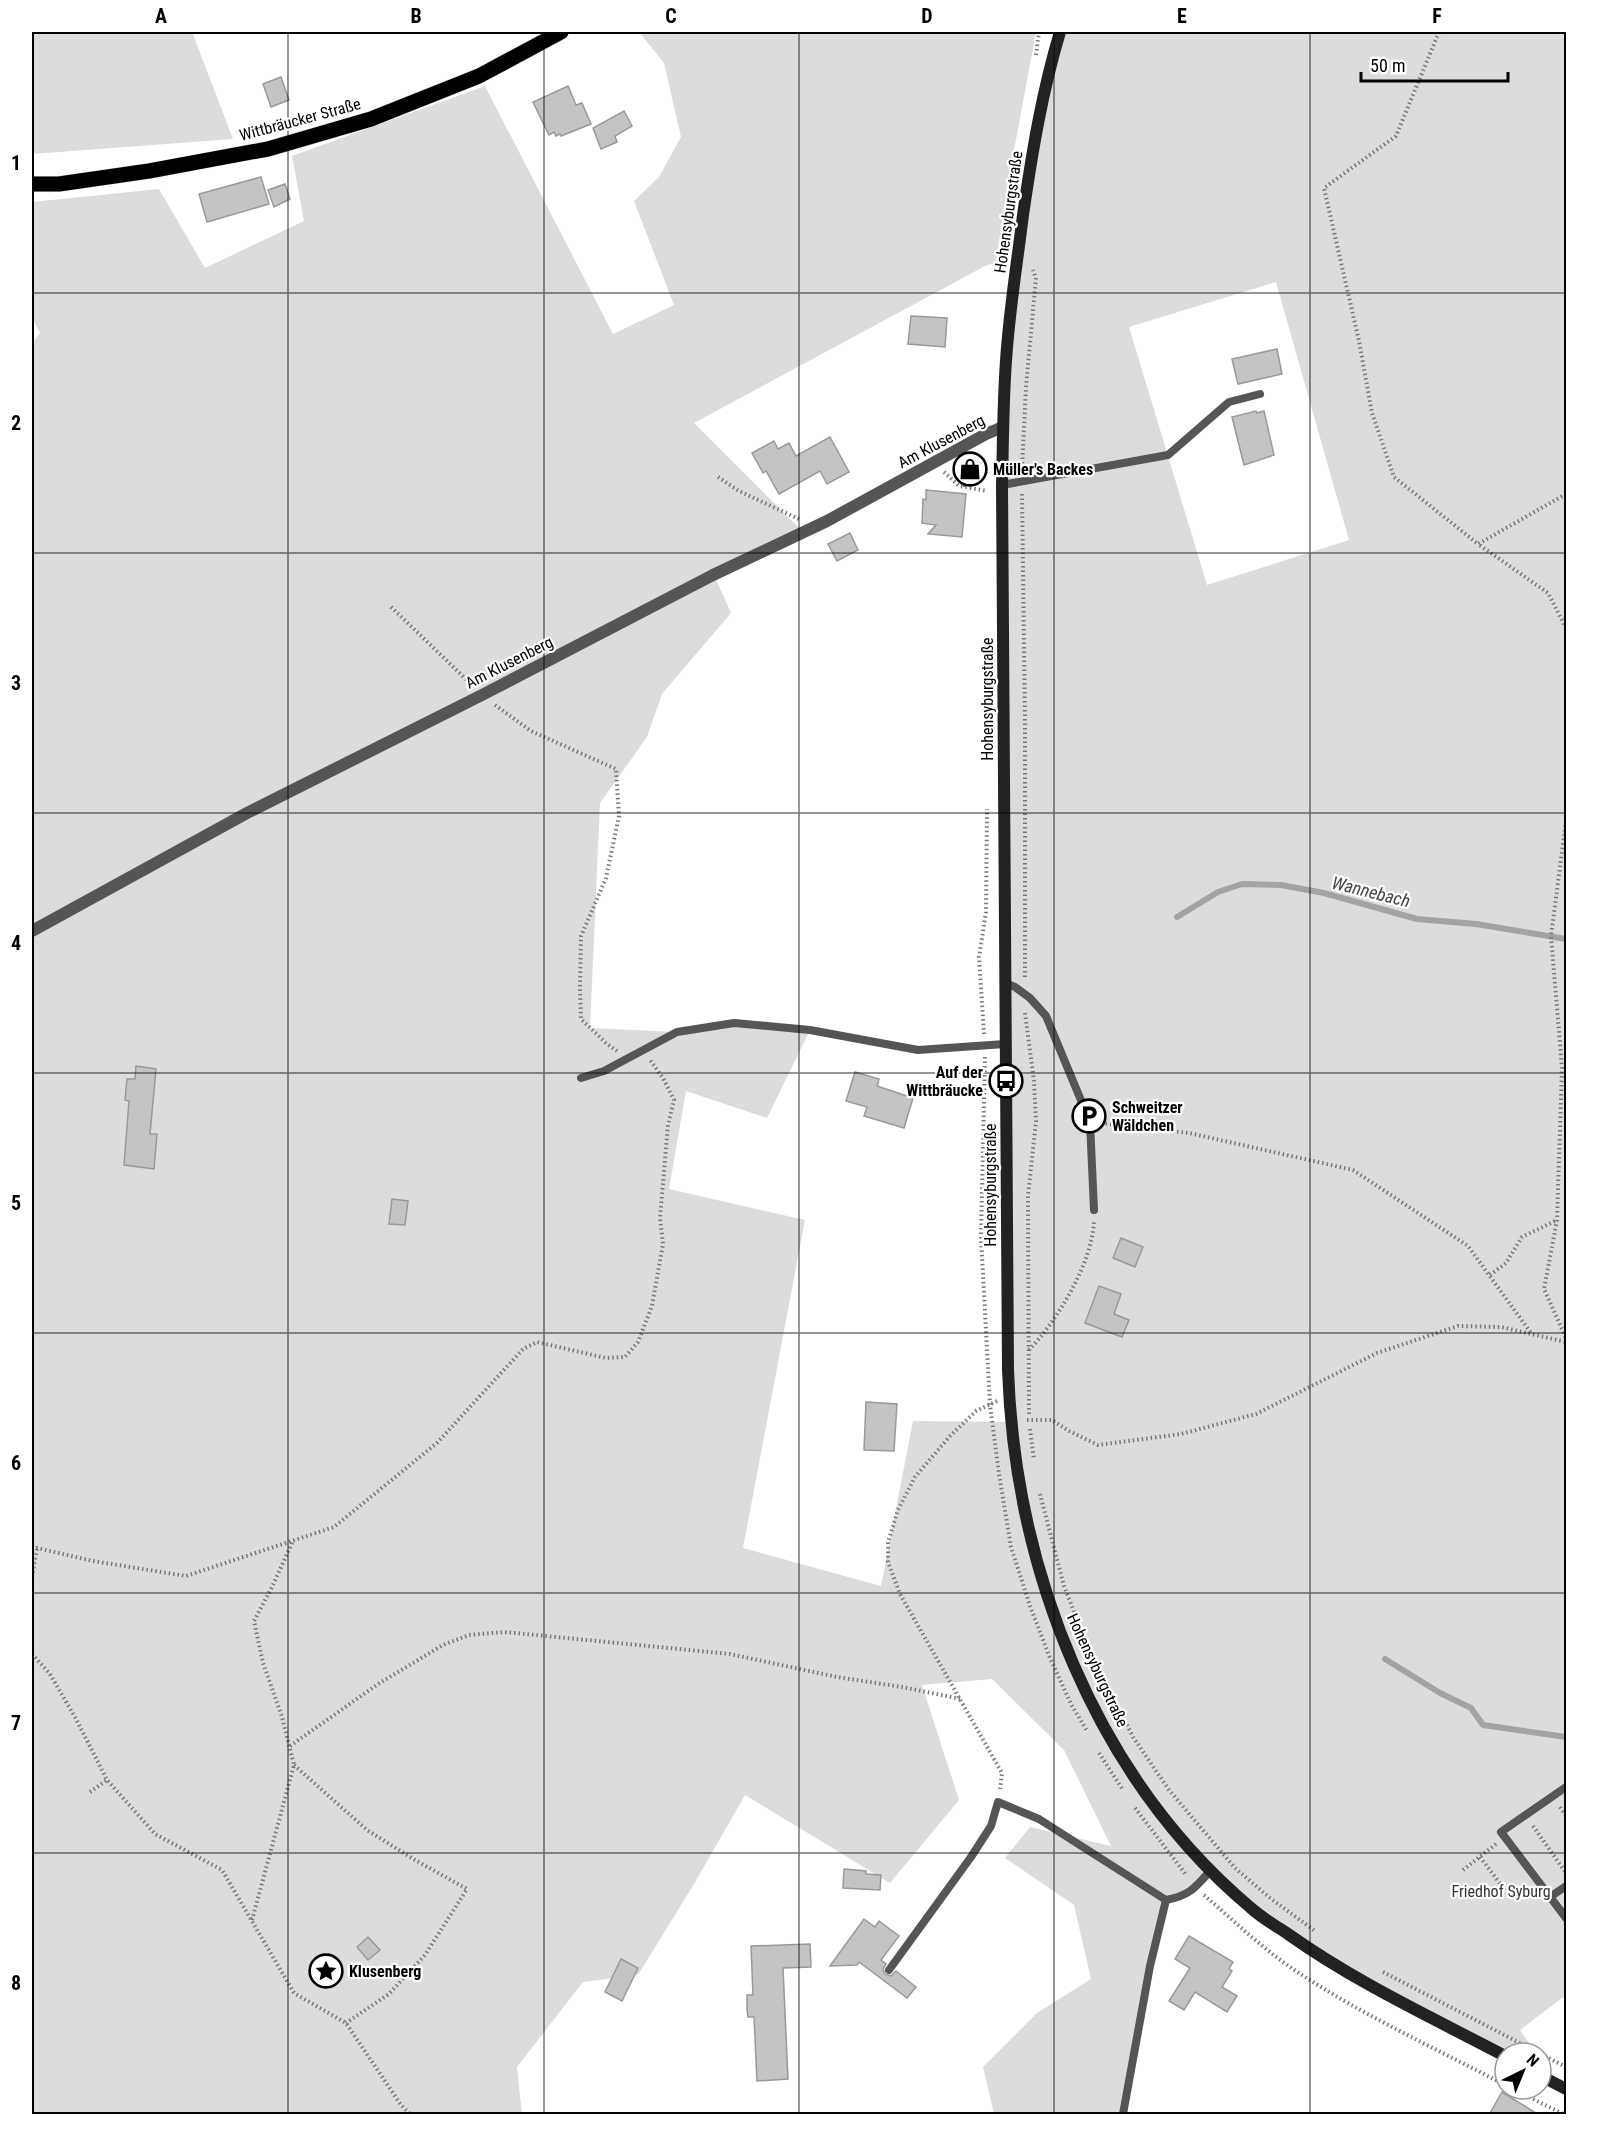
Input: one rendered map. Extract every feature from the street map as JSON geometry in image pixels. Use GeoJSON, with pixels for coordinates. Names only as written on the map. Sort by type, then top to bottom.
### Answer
{"type":"FeatureCollection","features":[{"type":"Feature","properties":{"kind":"main road","name":"Wittbräucker Straße"},"geometry":{"type":"LineString","coordinates":[[32,184],[59,184],[149,171],[268,149],[371,119],[479,76],[561,32]]}},
{"type":"Feature","properties":{"kind":"main road","name":"Hohensyburgstraße"},"geometry":{"type":"LineString","coordinates":[[1060,32],[1038,120],[1025,200],[1006,361],[1002,489],[1008,1370],[1013,1449],[1022,1502],[1044,1589],[1059,1632],[1093,1703],[1132,1772],[1169,1824],[1210,1871],[1253,1910],[1367,1986],[1493,2050]]}},
{"type":"Feature","properties":{"kind":"street","name":"Am Klusenberg"},"geometry":{"type":"LineString","coordinates":[[32,931],[247,813],[482,695],[713,575],[816,526],[986,434],[1004,427]]}},
{"type":"Feature","properties":{"kind":"lane"},"geometry":{"type":"LineString","coordinates":[[1002,489],[1022,481],[1168,455],[1229,402],[1260,394]]}},
{"type":"Feature","properties":{"kind":"lane"},"geometry":{"type":"LineString","coordinates":[[1005,983],[1025,994],[1046,1016],[1090,1122],[1094,1210]]}},
{"type":"Feature","properties":{"kind":"lane"},"geometry":{"type":"LineString","coordinates":[[581,1078],[604,1071],[677,1032],[734,1023],[810,1030],[918,1050],[1005,1044]]}},
{"type":"Feature","properties":{"kind":"lane"},"geometry":{"type":"LineString","coordinates":[[1566,1787],[1501,1832],[1566,1918]]}},
{"type":"Feature","properties":{"kind":"lane"},"geometry":{"type":"LineString","coordinates":[[889,1970],[971,1857],[991,1826],[998,1802],[1039,1819],[1166,1900],[1182,1898],[1210,1871]]}},
{"type":"Feature","properties":{"kind":"lane"},"geometry":{"type":"LineString","coordinates":[[1550,1896],[1566,1886]]}},
{"type":"Feature","properties":{"kind":"lane"},"geometry":{"type":"LineString","coordinates":[[1123,2115],[1150,1966],[1166,1900]]}},
{"type":"Feature","properties":{"kind":"path"},"geometry":{"type":"LineString","coordinates":[[1035,63],[1039,32]]}},
{"type":"Feature","properties":{"kind":"path"},"geometry":{"type":"LineString","coordinates":[[1439,32],[1396,136],[1324,188],[1359,341],[1372,414],[1394,477],[1478,544],[1548,593],[1566,628]]}},
{"type":"Feature","properties":{"kind":"path"},"geometry":{"type":"LineString","coordinates":[[1030,262],[1036,278],[1025,405],[1022,481],[1026,745],[1025,994],[1036,1121],[1028,1196],[1028,1351],[1029,1420],[1035,1462]]}},
{"type":"Feature","properties":{"kind":"path"},"geometry":{"type":"LineString","coordinates":[[935,463],[959,486],[988,491],[1002,489]]}},
{"type":"Feature","properties":{"kind":"path"},"geometry":{"type":"LineString","coordinates":[[718,477],[767,506],[816,526]]}},
{"type":"Feature","properties":{"kind":"path"},"geometry":{"type":"LineString","coordinates":[[988,479],[988,502]]}},
{"type":"Feature","properties":{"kind":"path"},"geometry":{"type":"LineString","coordinates":[[965,487],[966,480]]}},
{"type":"Feature","properties":{"kind":"path"},"geometry":{"type":"LineString","coordinates":[[1478,544],[1566,494]]}},
{"type":"Feature","properties":{"kind":"path"},"geometry":{"type":"LineString","coordinates":[[391,608],[482,695],[531,731],[616,769],[619,816],[606,878],[581,936],[581,1019],[606,1043],[628,1058]]}},
{"type":"Feature","properties":{"kind":"path"},"geometry":{"type":"LineString","coordinates":[[987,807],[986,912],[979,957],[980,1002],[985,1046],[981,1237],[990,1405],[1011,1547],[1050,1658],[1071,1704],[1089,1735]]}},
{"type":"Feature","properties":{"kind":"path"},"geometry":{"type":"LineString","coordinates":[[1566,821],[1551,936],[1562,1068],[1557,1220],[1544,1288],[1566,1340]]}},
{"type":"Feature","properties":{"kind":"path"},"geometry":{"type":"LineString","coordinates":[[32,1550],[37,1548],[93,1561],[186,1576],[293,1541],[334,1527],[437,1443],[523,1349],[537,1342],[606,1358],[625,1356],[638,1342],[652,1306],[663,1244],[660,1218],[668,1125],[674,1100],[663,1078],[642,1050]]}},
{"type":"Feature","properties":{"kind":"path"},"geometry":{"type":"LineString","coordinates":[[1090,1122],[1190,1133],[1353,1170],[1468,1246],[1532,1334]]}},
{"type":"Feature","properties":{"kind":"path"},"geometry":{"type":"LineString","coordinates":[[1008,1370],[1044,1335],[1082,1271],[1094,1233],[1094,1210]]}},
{"type":"Feature","properties":{"kind":"path"},"geometry":{"type":"LineString","coordinates":[[1490,1275],[1506,1263],[1522,1237],[1557,1220]]}},
{"type":"Feature","properties":{"kind":"path"},"geometry":{"type":"LineString","coordinates":[[1029,1420],[1052,1420],[1069,1431],[1098,1444],[1181,1434],[1256,1414],[1377,1353],[1458,1326],[1501,1327],[1566,1340]]}},
{"type":"Feature","properties":{"kind":"path"},"geometry":{"type":"LineString","coordinates":[[998,1802],[1002,1773],[900,1594],[888,1562],[888,1542],[898,1510],[915,1477],[976,1411],[1009,1395]]}},
{"type":"Feature","properties":{"kind":"path"},"geometry":{"type":"LineString","coordinates":[[1038,1484],[1064,1586],[1085,1640],[1133,1737],[1169,1790],[1235,1868],[1318,1934]]}},
{"type":"Feature","properties":{"kind":"path"},"geometry":{"type":"LineString","coordinates":[[252,1921],[294,1765],[282,1717],[263,1663],[254,1621],[293,1541]]}},
{"type":"Feature","properties":{"kind":"path"},"geometry":{"type":"LineString","coordinates":[[32,1577],[37,1548]]}},
{"type":"Feature","properties":{"kind":"path"},"geometry":{"type":"LineString","coordinates":[[290,1746],[378,1684],[443,1646],[469,1635],[505,1632],[730,1654],[837,1677],[902,1686],[961,1700]]}},
{"type":"Feature","properties":{"kind":"path"},"geometry":{"type":"LineString","coordinates":[[32,1654],[50,1674],[76,1719],[106,1780],[155,1834],[222,1870],[294,1993],[346,2023],[410,2115]]}},
{"type":"Feature","properties":{"kind":"path"},"geometry":{"type":"LineString","coordinates":[[1095,1745],[1125,1794]]}},
{"type":"Feature","properties":{"kind":"path"},"geometry":{"type":"LineString","coordinates":[[294,1765],[368,1830],[415,1860],[468,1889],[418,1963],[389,1994],[346,2023]]}},
{"type":"Feature","properties":{"kind":"path"},"geometry":{"type":"LineString","coordinates":[[90,1792],[106,1780]]}},
{"type":"Feature","properties":{"kind":"path"},"geometry":{"type":"LineString","coordinates":[[1132,1803],[1195,1887],[1295,1970],[1364,2012],[1493,2079]]}},
{"type":"Feature","properties":{"kind":"path"},"geometry":{"type":"LineString","coordinates":[[1526,1815],[1566,1873]]}},
{"type":"Feature","properties":{"kind":"path"},"geometry":{"type":"LineString","coordinates":[[1463,1870],[1505,1837]]}},
{"type":"Feature","properties":{"kind":"path"},"geometry":{"type":"LineString","coordinates":[[1480,1857],[1504,1890]]}},
{"type":"Feature","properties":{"kind":"path"},"geometry":{"type":"LineString","coordinates":[[1381,1971],[1517,2041]]}},
{"type":"Feature","properties":{"kind":"path"},"geometry":{"type":"LineString","coordinates":[[1536,2101],[1563,2115]]}},
{"type":"Feature","properties":{"kind":"green space"},"geometry":{"type":"Polygon","coordinates":[[[32,32],[192,32],[233,139],[32,154],[32,32]]]}},
{"type":"Feature","properties":{"kind":"green space","name":"Friedhof Syburg"},"geometry":{"type":"Polygon","coordinates":[[[639,32],[1036,32],[1007,188],[996,263],[987,265],[694,423],[803,532],[714,575],[731,613],[662,694],[647,737],[600,803],[590,1028],[677,1032],[734,1023],[810,1030],[767,1118],[686,1091],[669,1189],[805,1220],[743,1548],[881,1586],[913,1421],[1010,1422],[1002,485],[1015,275],[1060,32],[1566,32],[1566,1995],[1520,2030],[1528,2041],[1493,2041],[1493,2047],[1302,1944],[1210,1871],[1195,1887],[1166,1901],[1123,2114],[994,2114],[983,2067],[1037,2013],[1091,1979],[1074,1905],[1005,1858],[1030,1827],[1111,1846],[1064,1750],[992,1679],[922,1685],[959,1800],[890,1883],[745,1795],[638,1975],[583,1982],[517,2067],[522,2114],[32,2114],[32,343],[40,333],[32,318],[32,202],[159,189],[205,268],[304,221],[292,156],[485,86],[613,334],[674,305],[634,201],[659,177],[681,137],[664,63],[639,32]],[[1276,282],[1129,327],[1207,585],[1349,540],[1276,282]]]}},
{"type":"Feature","properties":{"kind":"building"},"geometry":{"type":"Polygon","coordinates":[[[281,77],[289,100],[271,107],[263,84],[281,77]]]}},
{"type":"Feature","properties":{"kind":"building"},"geometry":{"type":"Polygon","coordinates":[[[568,86],[576,105],[582,103],[591,124],[561,136],[560,134],[556,136],[554,132],[549,135],[533,102],[568,86]]]}},
{"type":"Feature","properties":{"kind":"building"},"geometry":{"type":"Polygon","coordinates":[[[624,111],[632,126],[615,136],[617,142],[601,149],[593,128],[624,111]]]}},
{"type":"Feature","properties":{"kind":"building"},"geometry":{"type":"Polygon","coordinates":[[[261,177],[269,204],[207,222],[199,194],[261,177]]]}},
{"type":"Feature","properties":{"kind":"building"},"geometry":{"type":"Polygon","coordinates":[[[285,184],[290,199],[274,207],[268,190],[285,184]]]}},
{"type":"Feature","properties":{"kind":"building"},"geometry":{"type":"Polygon","coordinates":[[[911,316],[947,318],[945,347],[908,344],[911,316]]]}},
{"type":"Feature","properties":{"kind":"building"},"geometry":{"type":"Polygon","coordinates":[[[1277,349],[1282,374],[1238,384],[1232,359],[1277,349]]]}},
{"type":"Feature","properties":{"kind":"building"},"geometry":{"type":"Polygon","coordinates":[[[1256,411],[1257,413],[1264,411],[1274,455],[1244,465],[1232,417],[1256,411]]]}},
{"type":"Feature","properties":{"kind":"building"},"geometry":{"type":"Polygon","coordinates":[[[830,437],[849,472],[827,484],[820,471],[779,494],[766,471],[763,473],[752,453],[774,441],[778,449],[789,443],[796,456],[830,437]]]}},
{"type":"Feature","properties":{"kind":"building"},"geometry":{"type":"Polygon","coordinates":[[[961,459],[980,459],[979,480],[961,480],[961,459]]]}},
{"type":"Feature","properties":{"kind":"building"},"geometry":{"type":"Polygon","coordinates":[[[926,490],[966,494],[962,537],[928,534],[936,525],[922,523],[923,499],[926,500],[926,490]]]}},
{"type":"Feature","properties":{"kind":"building"},"geometry":{"type":"Polygon","coordinates":[[[850,533],[858,550],[837,561],[828,544],[850,533]]]}},
{"type":"Feature","properties":{"kind":"building"},"geometry":{"type":"Polygon","coordinates":[[[136,1066],[156,1069],[150,1134],[157,1134],[154,1169],[124,1165],[129,1101],[125,1100],[127,1079],[135,1079],[136,1066]]]}},
{"type":"Feature","properties":{"kind":"building"},"geometry":{"type":"Polygon","coordinates":[[[855,1072],[879,1079],[877,1086],[913,1098],[904,1128],[864,1116],[867,1107],[846,1101],[855,1072]]]}},
{"type":"Feature","properties":{"kind":"building"},"geometry":{"type":"Polygon","coordinates":[[[392,1199],[408,1201],[405,1225],[389,1224],[392,1199]]]}},
{"type":"Feature","properties":{"kind":"building"},"geometry":{"type":"Polygon","coordinates":[[[1121,1238],[1143,1247],[1135,1267],[1113,1258],[1121,1238]]]}},
{"type":"Feature","properties":{"kind":"building"},"geometry":{"type":"Polygon","coordinates":[[[1099,1286],[1121,1294],[1114,1314],[1129,1320],[1122,1337],[1085,1323],[1099,1286]]]}},
{"type":"Feature","properties":{"kind":"building"},"geometry":{"type":"Polygon","coordinates":[[[866,1402],[897,1404],[894,1451],[864,1450],[866,1402]]]}},
{"type":"Feature","properties":{"kind":"building"},"geometry":{"type":"Polygon","coordinates":[[[844,1869],[881,1875],[880,1890],[843,1888],[844,1869]]]}},
{"type":"Feature","properties":{"kind":"building"},"geometry":{"type":"Polygon","coordinates":[[[864,1919],[875,1927],[879,1921],[899,1936],[881,1960],[886,1964],[883,1969],[885,1974],[891,1976],[896,1971],[916,1987],[907,1998],[859,1962],[857,1965],[830,1966],[864,1919]]]}},
{"type":"Feature","properties":{"kind":"building"},"geometry":{"type":"Polygon","coordinates":[[[1189,1936],[1233,1962],[1229,1969],[1232,1971],[1222,1987],[1237,1996],[1227,2012],[1195,1992],[1184,2010],[1169,2001],[1190,1968],[1175,1959],[1189,1936]]]}},
{"type":"Feature","properties":{"kind":"building"},"geometry":{"type":"Polygon","coordinates":[[[368,1937],[380,1950],[368,1960],[357,1947],[368,1937]]]}},
{"type":"Feature","properties":{"kind":"building"},"geometry":{"type":"Polygon","coordinates":[[[810,1944],[811,1967],[783,1968],[788,2079],[757,2081],[754,2017],[748,2017],[747,2010],[747,1995],[753,1995],[751,1946],[810,1944]]]}},
{"type":"Feature","properties":{"kind":"building"},"geometry":{"type":"Polygon","coordinates":[[[621,1959],[638,1968],[622,2001],[605,1992],[621,1959]]]}},
{"type":"Feature","properties":{"kind":"building"},"geometry":{"type":"Polygon","coordinates":[[[1497,2101],[1516,2101],[1539,2115],[1489,2115],[1497,2101]]]}},
{"type":"Feature","properties":{"kind":"waterway","name":"Wannebach"},"geometry":{"type":"LineString","coordinates":[[1177,917],[1218,892],[1242,884],[1281,885],[1324,893],[1417,919],[1476,924],[1566,939]]}},
{"type":"Feature","properties":{"kind":"waterway"},"geometry":{"type":"LineString","coordinates":[[1385,1659],[1440,1693],[1471,1708],[1483,1725],[1566,1737]]}},
{"type":"Feature","properties":{"kind":"place","name":"Müller's Backes"},"geometry":{"type":"Point","coordinates":[970,469]}},
{"type":"Feature","properties":{"kind":"place","name":"Auf der Wittbräucke"},"geometry":{"type":"Point","coordinates":[1006,1081]}},
{"type":"Feature","properties":{"kind":"place","name":"Schweitzer Wäldchen"},"geometry":{"type":"Point","coordinates":[1089,1116]}},
{"type":"Feature","properties":{"kind":"place","name":"Klusenberg"},"geometry":{"type":"Point","coordinates":[326,1971]}}]}
